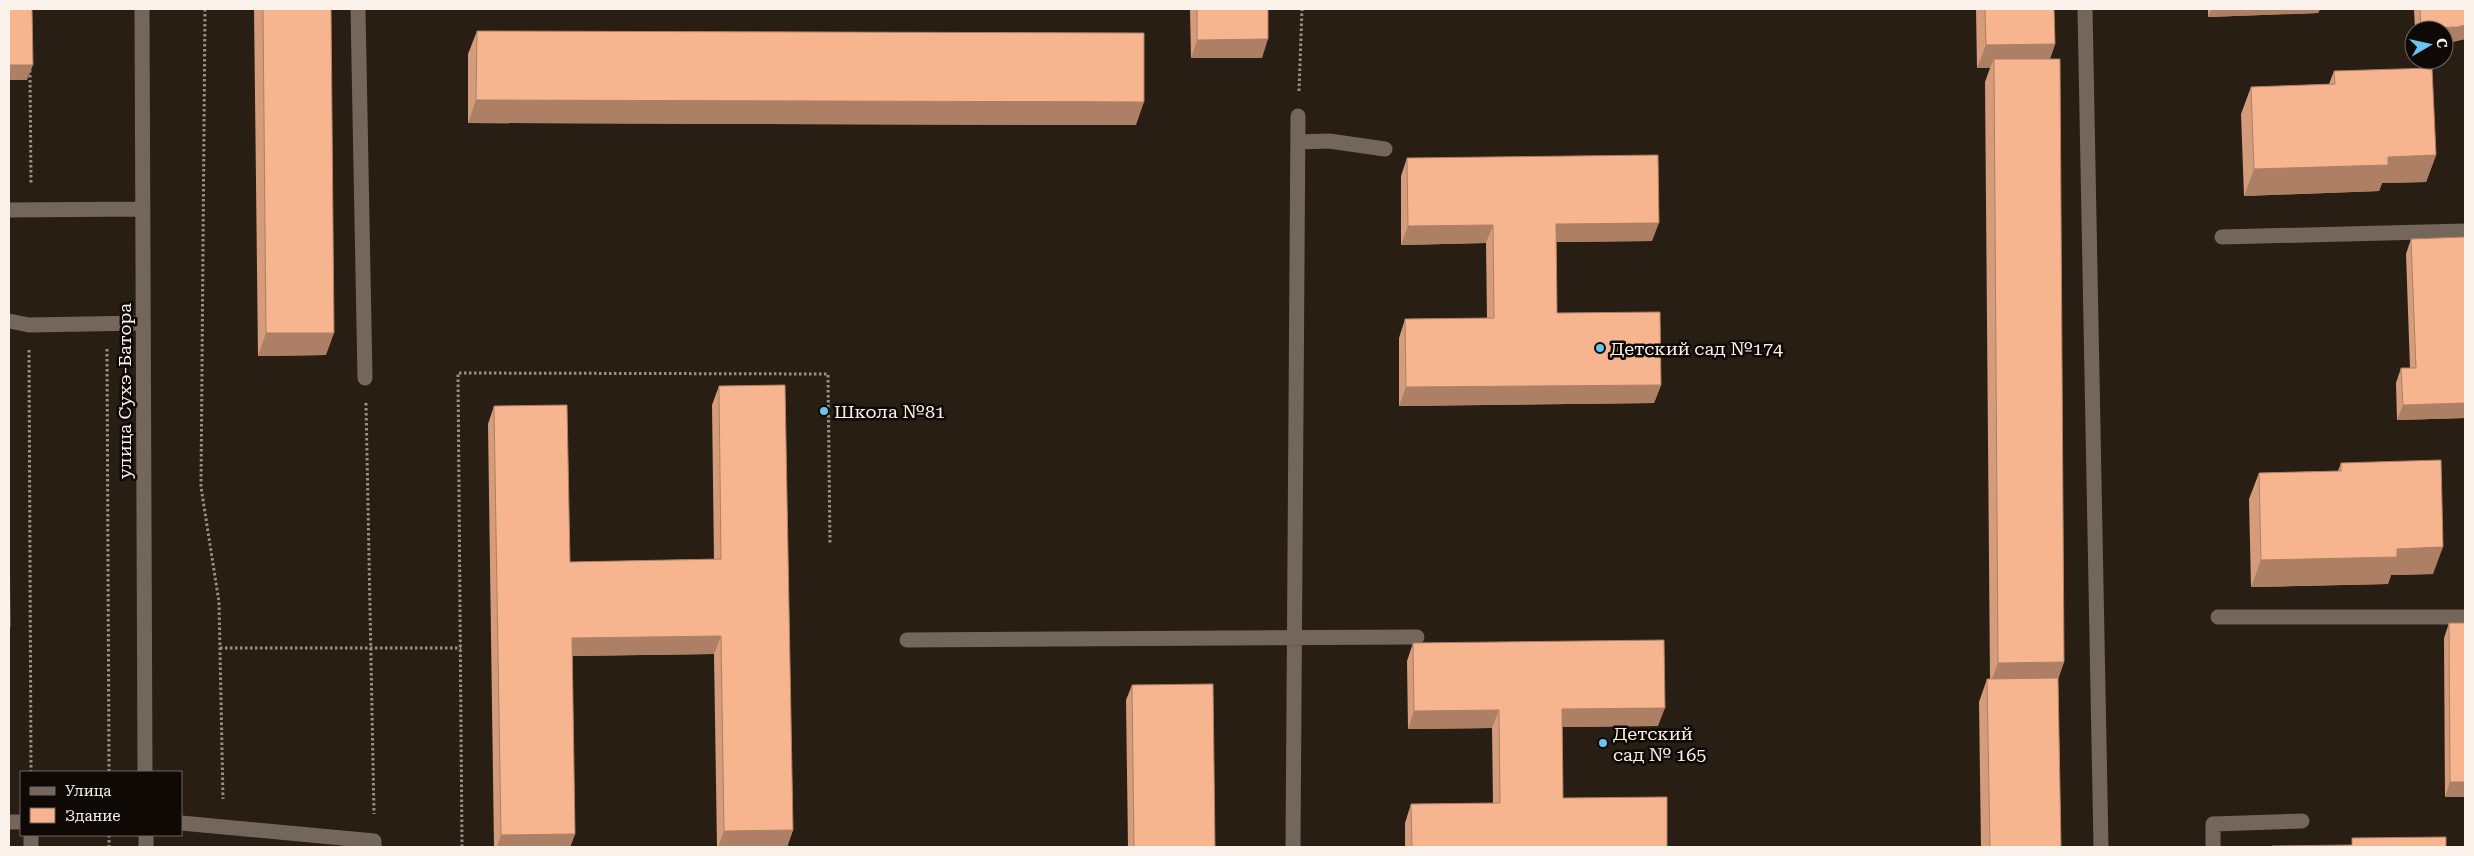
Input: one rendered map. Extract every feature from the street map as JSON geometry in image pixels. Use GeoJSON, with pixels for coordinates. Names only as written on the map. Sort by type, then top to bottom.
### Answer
{"type":"FeatureCollection","features":[{"type":"Feature","properties":{"kind":"street","name":"улица Сухэ-Батора"},"geometry":{"type":"LineString","coordinates":[[142,9],[145,771]]}},
{"type":"Feature","properties":{"kind":"street"},"geometry":{"type":"LineString","coordinates":[[358,9],[365,378]]}},
{"type":"Feature","properties":{"kind":"street"},"geometry":{"type":"LineString","coordinates":[[2085,9],[2101,847]]}},
{"type":"Feature","properties":{"kind":"street"},"geometry":{"type":"LineString","coordinates":[[1293,847],[1298,116]]}},
{"type":"Feature","properties":{"kind":"street"},"geometry":{"type":"LineString","coordinates":[[1298,142],[1329,141],[1385,149]]}},
{"type":"Feature","properties":{"kind":"street"},"geometry":{"type":"LineString","coordinates":[[9,210],[143,209]]}},
{"type":"Feature","properties":{"kind":"street"},"geometry":{"type":"LineString","coordinates":[[2222,237],[2465,231]]}},
{"type":"Feature","properties":{"kind":"street"},"geometry":{"type":"LineString","coordinates":[[9,321],[29,325],[142,323]]}},
{"type":"Feature","properties":{"kind":"street"},"geometry":{"type":"LineString","coordinates":[[2218,617],[2465,617]]}},
{"type":"Feature","properties":{"kind":"street"},"geometry":{"type":"LineString","coordinates":[[907,640],[1417,637]]}},
{"type":"Feature","properties":{"kind":"street"},"geometry":{"type":"LineString","coordinates":[[2213,847],[2213,824],[2302,821]]}},
{"type":"Feature","properties":{"kind":"street"},"geometry":{"type":"LineString","coordinates":[[182,823],[374,844]]}},
{"type":"Feature","properties":{"kind":"path"},"geometry":{"type":"LineString","coordinates":[[205,9],[201,487],[219,602],[224,828]]}},
{"type":"Feature","properties":{"kind":"path"},"geometry":{"type":"LineString","coordinates":[[1298,116],[1302,9]]}},
{"type":"Feature","properties":{"kind":"path"},"geometry":{"type":"LineString","coordinates":[[30,68],[31,210]]}},
{"type":"Feature","properties":{"kind":"path"},"geometry":{"type":"LineString","coordinates":[[107,324],[109,771]]}},
{"type":"Feature","properties":{"kind":"path"},"geometry":{"type":"LineString","coordinates":[[29,325],[31,771]]}},
{"type":"Feature","properties":{"kind":"path"},"geometry":{"type":"LineString","coordinates":[[462,847],[458,373],[828,374],[830,545]]}},
{"type":"Feature","properties":{"kind":"path"},"geometry":{"type":"LineString","coordinates":[[365,378],[374,844]]}},
{"type":"Feature","properties":{"kind":"path"},"geometry":{"type":"LineString","coordinates":[[220,648],[461,648]]}},
{"type":"Feature","properties":{"kind":"building"},"geometry":{"type":"Polygon","coordinates":[[[9,9],[32,9],[33,65],[9,65],[9,9]]]}},
{"type":"Feature","properties":{"kind":"building"},"geometry":{"type":"Polygon","coordinates":[[[263,9],[331,9],[334,333],[266,333],[263,9]]]}},
{"type":"Feature","properties":{"kind":"building"},"geometry":{"type":"Polygon","coordinates":[[[1197,9],[1268,9],[1268,39],[1197,40],[1197,9]]]}},
{"type":"Feature","properties":{"kind":"building"},"geometry":{"type":"Polygon","coordinates":[[[1985,9],[2054,9],[2055,44],[1986,45],[1985,9]]]}},
{"type":"Feature","properties":{"kind":"building"},"geometry":{"type":"Polygon","coordinates":[[[2420,9],[2465,9],[2465,25],[2458,27],[2454,27],[2454,20],[2421,20],[2420,9]]]}},
{"type":"Feature","properties":{"kind":"building"},"geometry":{"type":"Polygon","coordinates":[[[477,31],[1144,33],[1144,102],[476,100],[477,31]]]}},
{"type":"Feature","properties":{"kind":"building"},"geometry":{"type":"Polygon","coordinates":[[[1994,59],[2060,59],[2064,662],[1998,663],[1994,59]]]}},
{"type":"Feature","properties":{"kind":"building"},"geometry":{"type":"Polygon","coordinates":[[[2432,70],[2436,155],[2388,157],[2388,165],[2254,169],[2251,87],[2335,84],[2334,71],[2432,70]]]}},
{"type":"Feature","properties":{"kind":"building"},"geometry":{"type":"Polygon","coordinates":[[[1658,155],[1659,223],[1556,224],[1557,313],[1660,312],[1661,385],[1406,387],[1405,319],[1494,318],[1493,225],[1408,226],[1407,158],[1658,155]]]}},
{"type":"Feature","properties":{"kind":"building"},"geometry":{"type":"Polygon","coordinates":[[[2465,237],[2465,403],[2403,405],[2401,368],[2416,368],[2411,239],[2465,237]]]}},
{"type":"Feature","properties":{"kind":"building"},"geometry":{"type":"Polygon","coordinates":[[[785,385],[793,830],[724,831],[721,636],[572,638],[575,834],[501,835],[494,406],[567,405],[570,562],[721,559],[719,386],[785,385]]]}},
{"type":"Feature","properties":{"kind":"building"},"geometry":{"type":"Polygon","coordinates":[[[2441,460],[2443,547],[2397,549],[2397,557],[2261,560],[2259,473],[2341,471],[2341,463],[2441,460]]]}},
{"type":"Feature","properties":{"kind":"building"},"geometry":{"type":"Polygon","coordinates":[[[9,521],[10,627],[9,628],[9,521]]]}},
{"type":"Feature","properties":{"kind":"building"},"geometry":{"type":"Polygon","coordinates":[[[2449,623],[2465,623],[2465,782],[2450,782],[2449,623]]]}},
{"type":"Feature","properties":{"kind":"building"},"geometry":{"type":"Polygon","coordinates":[[[1664,640],[1665,708],[1562,709],[1563,798],[1667,797],[1667,847],[1412,847],[1411,804],[1500,803],[1499,710],[1414,711],[1413,643],[1664,640]]]}},
{"type":"Feature","properties":{"kind":"building"},"geometry":{"type":"Polygon","coordinates":[[[2058,678],[2061,847],[1990,847],[1987,679],[2058,678]]]}},
{"type":"Feature","properties":{"kind":"building"},"geometry":{"type":"Polygon","coordinates":[[[1213,684],[1215,847],[1134,847],[1132,685],[1213,684]]]}},
{"type":"Feature","properties":{"kind":"building"},"geometry":{"type":"Polygon","coordinates":[[[2446,837],[2446,847],[2272,847],[2352,845],[2352,838],[2446,837]]]}},
{"type":"Feature","properties":{"kind":"place","name":"Детский сад №174"},"geometry":{"type":"Point","coordinates":[1600,348]}},
{"type":"Feature","properties":{"kind":"place","name":"Школа №81"},"geometry":{"type":"Point","coordinates":[824,411]}},
{"type":"Feature","properties":{"kind":"place","name":"Детский сад № 165"},"geometry":{"type":"Point","coordinates":[1603,743]}}]}
